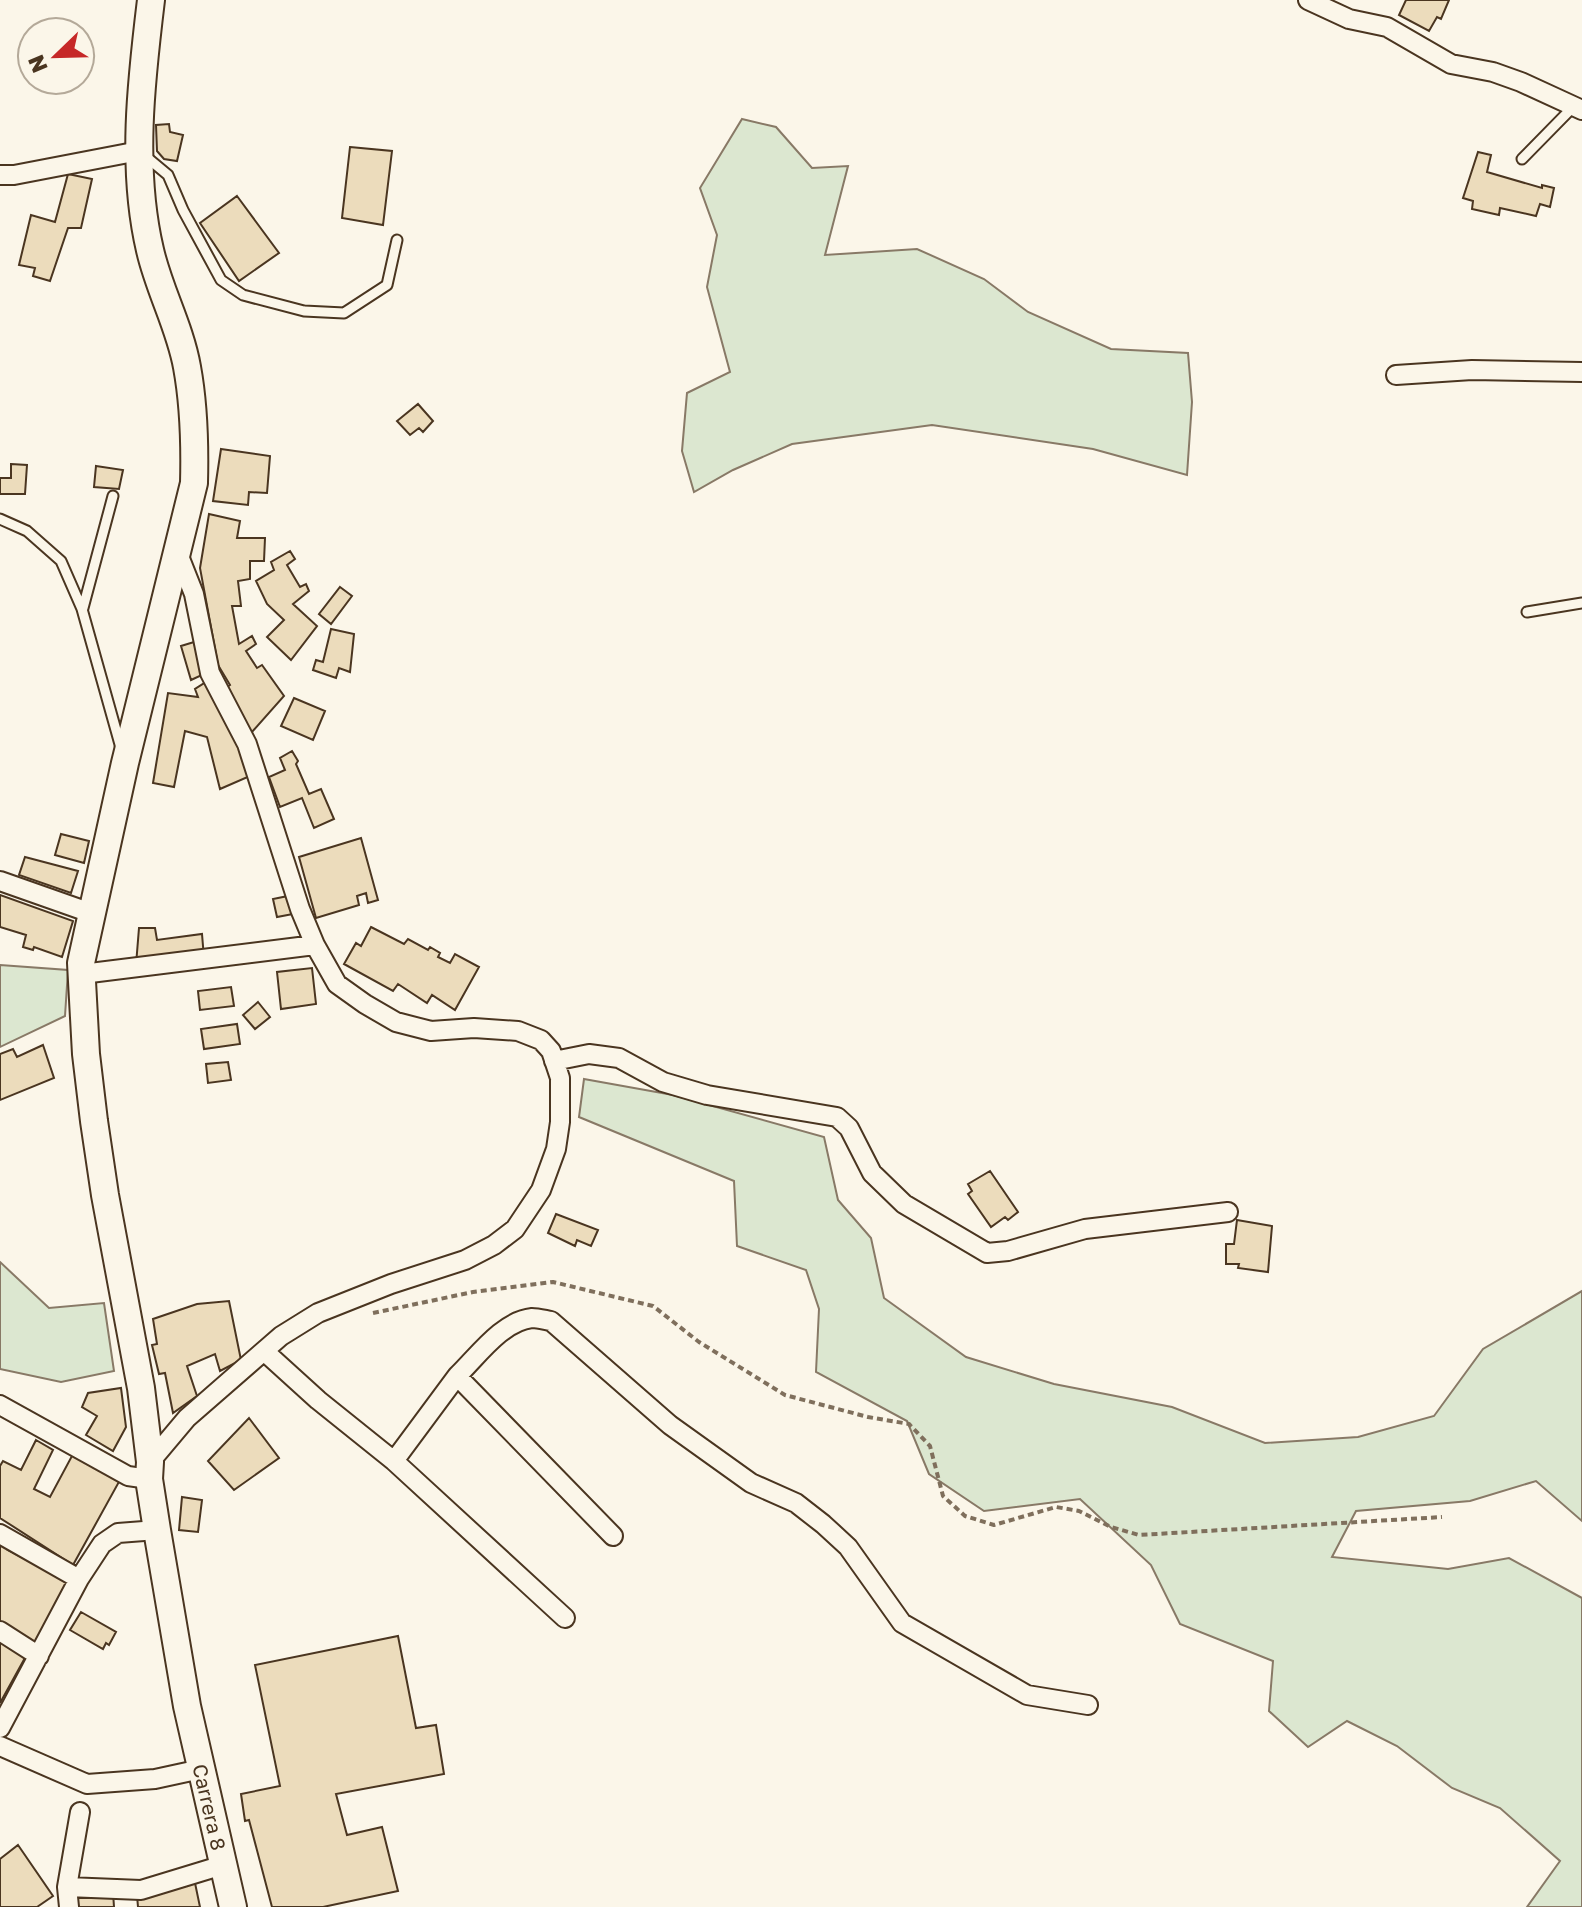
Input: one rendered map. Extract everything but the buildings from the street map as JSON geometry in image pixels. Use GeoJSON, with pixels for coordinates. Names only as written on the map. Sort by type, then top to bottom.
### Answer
{"type":"FeatureCollection","features":[{"type":"Feature","properties":{"kind":"street","name":"Carrera 8"},"geometry":{"type":"LineString","coordinates":[[151,0],[144,57],[139,151],[150,250],[187,365],[195,444],[194,483],[125,763],[81,963],[86,1054],[94,1121],[141,1388],[157,1530],[187,1706],[233,1907]]}},
{"type":"Feature","properties":{"kind":"street"},"geometry":{"type":"LineString","coordinates":[[1308,0],[1349,19],[1387,27],[1451,64],[1493,72],[1578,108]]}},
{"type":"Feature","properties":{"kind":"street"},"geometry":{"type":"LineString","coordinates":[[0,175],[139,151]]}},
{"type":"Feature","properties":{"kind":"street"},"geometry":{"type":"LineString","coordinates":[[1396,375],[1472,370],[1582,372]]}},
{"type":"Feature","properties":{"kind":"street"},"geometry":{"type":"LineString","coordinates":[[0,1405],[128,1476],[150,1470],[187,1418],[281,1336],[318,1313],[391,1284],[465,1260],[494,1245],[515,1229],[541,1190],[556,1149],[560,1122],[560,1078],[551,1051],[541,1040],[518,1031],[474,1028],[431,1031],[396,1022],[337,984],[315,945],[300,909],[247,744],[210,673],[194,594],[177,551]]}},
{"type":"Feature","properties":{"kind":"street"},"geometry":{"type":"LineString","coordinates":[[8,885],[91,913]]}},
{"type":"Feature","properties":{"kind":"street"},"geometry":{"type":"LineString","coordinates":[[82,974],[315,945]]}},
{"type":"Feature","properties":{"kind":"street"},"geometry":{"type":"LineString","coordinates":[[554,1061],[589,1054],[619,1058],[663,1082],[707,1095],[837,1117],[849,1128],[872,1173],[904,1204],[987,1253],[1008,1251],[1085,1229],[1228,1212]]}},
{"type":"Feature","properties":{"kind":"street"},"geometry":{"type":"LineString","coordinates":[[394,1461],[457,1376],[499,1335],[515,1323],[533,1318],[551,1321],[670,1425],[751,1483],[796,1503],[823,1524],[848,1547],[902,1623],[1027,1695],[1088,1705]]}},
{"type":"Feature","properties":{"kind":"street"},"geometry":{"type":"LineString","coordinates":[[264,1351],[318,1400],[394,1461],[565,1618]]}},
{"type":"Feature","properties":{"kind":"street"},"geometry":{"type":"LineString","coordinates":[[457,1376],[613,1536]]}},
{"type":"Feature","properties":{"kind":"street"},"geometry":{"type":"LineString","coordinates":[[0,1728],[79,1579],[102,1544],[118,1533],[157,1530]]}},
{"type":"Feature","properties":{"kind":"street"},"geometry":{"type":"LineString","coordinates":[[0,1534],[79,1579]]}},
{"type":"Feature","properties":{"kind":"street"},"geometry":{"type":"LineString","coordinates":[[0,1631],[39,1656]]}},
{"type":"Feature","properties":{"kind":"street"},"geometry":{"type":"LineString","coordinates":[[0,1746],[87,1784],[155,1779],[201,1769]]}},
{"type":"Feature","properties":{"kind":"street"},"geometry":{"type":"LineString","coordinates":[[69,1907],[67,1887],[80,1812]]}},
{"type":"Feature","properties":{"kind":"street"},"geometry":{"type":"LineString","coordinates":[[67,1887],[117,1887],[128,1899],[141,1890],[223,1865]]}},
{"type":"Feature","properties":{"kind":"lane"},"geometry":{"type":"LineString","coordinates":[[1522,159],[1578,108]]}},
{"type":"Feature","properties":{"kind":"lane"},"geometry":{"type":"LineString","coordinates":[[139,151],[168,175],[221,280],[243,295],[304,311],[344,313],[387,285],[397,240]]}},
{"type":"Feature","properties":{"kind":"lane"},"geometry":{"type":"LineString","coordinates":[[82,609],[113,496]]}},
{"type":"Feature","properties":{"kind":"lane"},"geometry":{"type":"LineString","coordinates":[[0,519],[27,531],[61,561],[82,609],[125,763]]}},
{"type":"Feature","properties":{"kind":"lane"},"geometry":{"type":"LineString","coordinates":[[1527,612],[1582,603]]}},
{"type":"Feature","properties":{"kind":"path"},"geometry":{"type":"LineString","coordinates":[[364,1316],[473,1292],[553,1282],[653,1306],[699,1342],[785,1395],[868,1417],[909,1424],[930,1446],[943,1496],[965,1516],[994,1525],[1056,1507],[1079,1511],[1111,1527],[1139,1535],[1442,1517]]}},
{"type":"Feature","properties":{"kind":"green space"},"geometry":{"type":"Polygon","coordinates":[[[742,119],[776,127],[812,168],[848,166],[825,255],[917,249],[984,279],[1028,312],[1111,349],[1188,353],[1192,402],[1187,475],[1093,449],[932,425],[792,444],[733,470],[694,492],[682,451],[687,393],[730,372],[707,287],[717,235],[700,188],[742,119]]]}},
{"type":"Feature","properties":{"kind":"green space"},"geometry":{"type":"Polygon","coordinates":[[[0,965],[68,970],[65,1016],[0,1047],[0,965]]]}},
{"type":"Feature","properties":{"kind":"green space"},"geometry":{"type":"Polygon","coordinates":[[[584,1079],[673,1095],[824,1137],[838,1200],[871,1238],[884,1298],[966,1357],[1054,1384],[1172,1407],[1265,1443],[1358,1437],[1434,1416],[1483,1349],[1582,1291],[1582,1521],[1536,1481],[1470,1501],[1356,1511],[1332,1557],[1448,1569],[1509,1558],[1582,1598],[1582,1907],[1527,1907],[1560,1861],[1500,1808],[1452,1788],[1397,1746],[1347,1721],[1308,1747],[1269,1711],[1273,1661],[1180,1624],[1151,1565],[1080,1499],[984,1511],[929,1474],[907,1421],[816,1372],[819,1309],[806,1270],[737,1246],[734,1181],[579,1117],[584,1079]]]}},
{"type":"Feature","properties":{"kind":"green space"},"geometry":{"type":"Polygon","coordinates":[[[0,1262],[49,1308],[104,1303],[114,1371],[61,1382],[0,1369],[0,1262]]]}}]}
